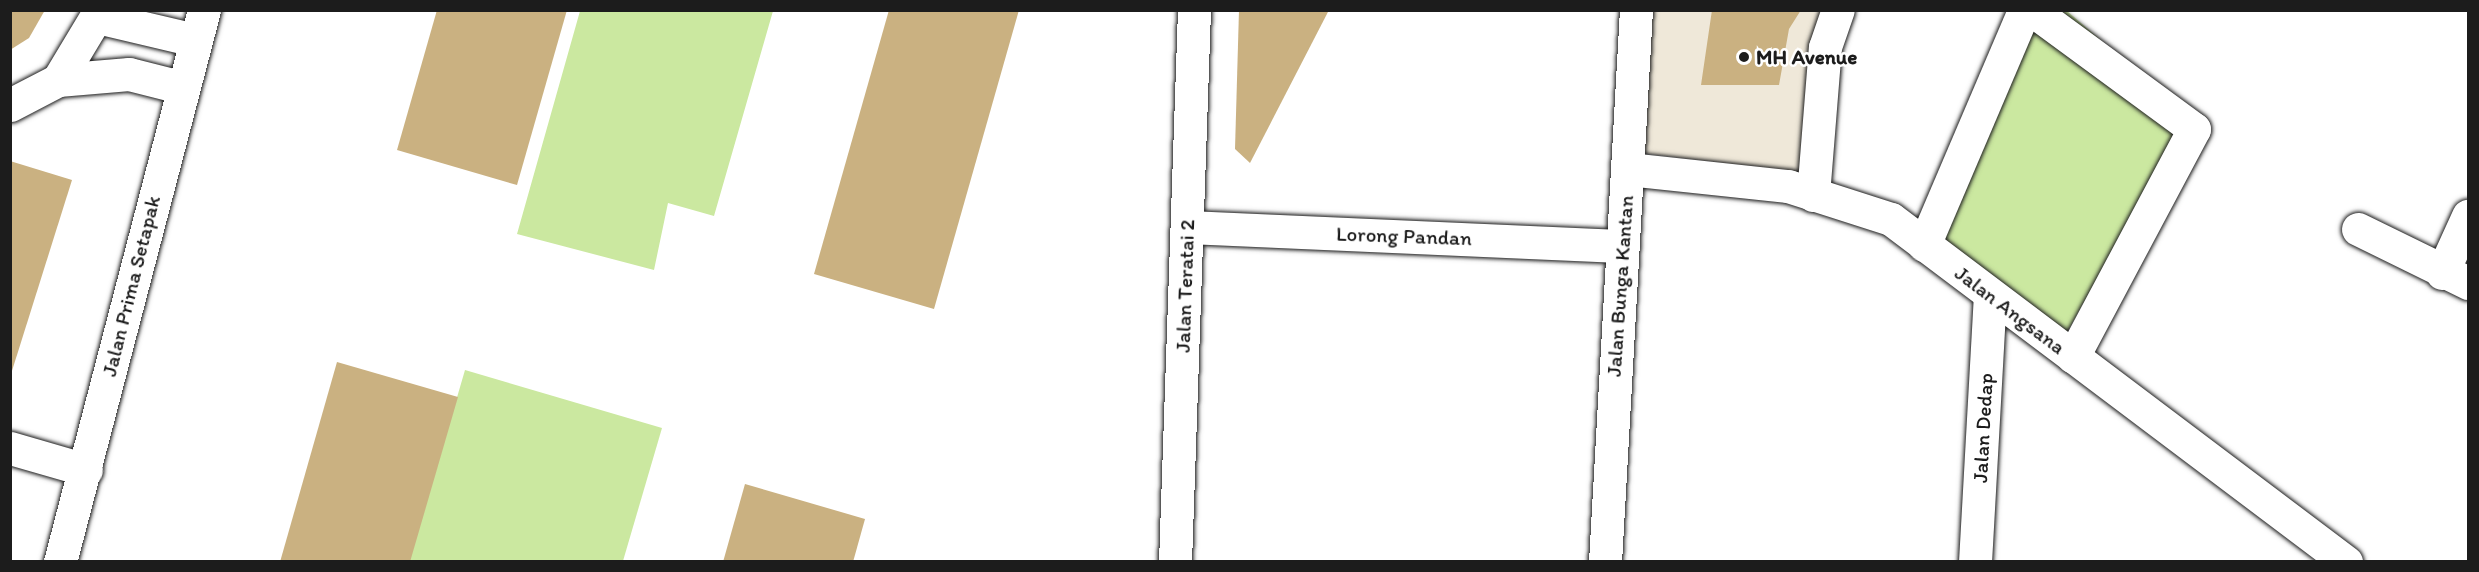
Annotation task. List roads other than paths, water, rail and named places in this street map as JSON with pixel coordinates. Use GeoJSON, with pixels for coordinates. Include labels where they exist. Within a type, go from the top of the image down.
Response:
{"type":"FeatureCollection","features":[{"type":"Feature","properties":{"kind":"street","name":"Jalan Teratai 2"},"geometry":{"type":"LineString","coordinates":[[1175,561],[1194,10]]}},
{"type":"Feature","properties":{"kind":"street","name":"Jalan Bunga Kantan"},"geometry":{"type":"LineString","coordinates":[[1605,561],[1636,10]]}},
{"type":"Feature","properties":{"kind":"street"},"geometry":{"type":"LineString","coordinates":[[1813,195],[1825,47],[1838,10]]}},
{"type":"Feature","properties":{"kind":"street"},"geometry":{"type":"LineString","coordinates":[[1924,245],[2024,10]]}},
{"type":"Feature","properties":{"kind":"street"},"geometry":{"type":"LineString","coordinates":[[2032,10],[2194,129],[2073,357]]}},
{"type":"Feature","properties":{"kind":"street"},"geometry":{"type":"LineString","coordinates":[[58,80],[99,14],[199,25]]}},
{"type":"Feature","properties":{"kind":"street","name":"Jalan Prima Setapak"},"geometry":{"type":"LineString","coordinates":[[60,561],[86,470],[180,87],[199,25]]}},
{"type":"Feature","properties":{"kind":"street"},"geometry":{"type":"LineString","coordinates":[[10,105],[58,80],[129,75],[180,87]]}},
{"type":"Feature","properties":{"kind":"street","name":"Jalan Angsana"},"geometry":{"type":"LineString","coordinates":[[1628,169],[1788,186],[1891,219],[2342,560]]}},
{"type":"Feature","properties":{"kind":"street"},"geometry":{"type":"LineString","coordinates":[[2358,229],[2455,278],[2469,216]]}},
{"type":"Feature","properties":{"kind":"street","name":"Lorong Pandan"},"geometry":{"type":"LineString","coordinates":[[1187,227],[1621,246]]}},
{"type":"Feature","properties":{"kind":"street","name":"Jalan Dedap"},"geometry":{"type":"LineString","coordinates":[[1975,561],[1990,295]]}},
{"type":"Feature","properties":{"kind":"street"},"geometry":{"type":"LineString","coordinates":[[10,448],[86,470]]}},
{"type":"Feature","properties":{"kind":"place","name":"MH Avenue"},"geometry":{"type":"Point","coordinates":[1744,57]}}]}
